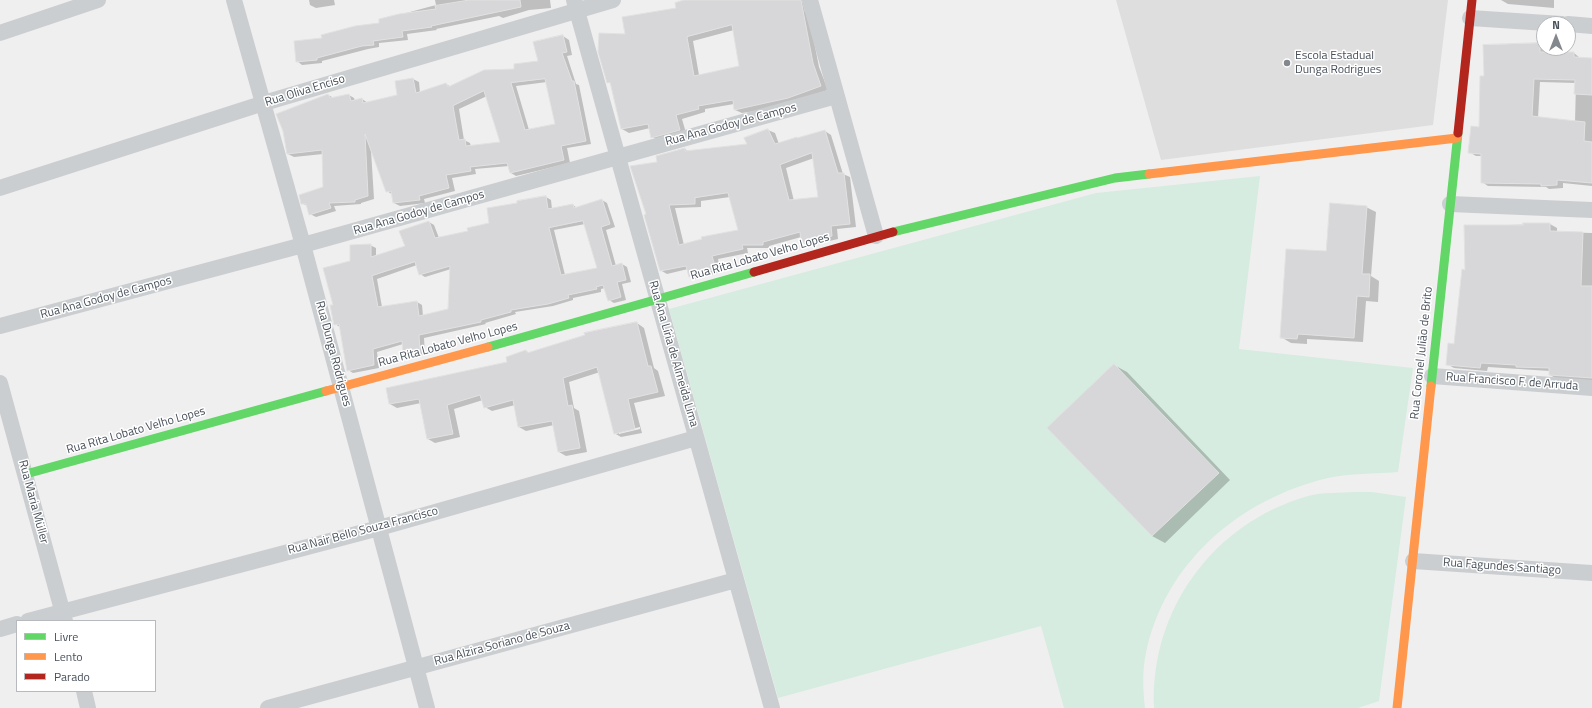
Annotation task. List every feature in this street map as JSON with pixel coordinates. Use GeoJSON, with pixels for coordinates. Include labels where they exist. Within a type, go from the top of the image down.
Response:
{"type":"FeatureCollection","features":[{"type":"Feature","properties":{"kind":"street"},"geometry":{"type":"LineString","coordinates":[[0,33],[98,0]]}},
{"type":"Feature","properties":{"kind":"street","name":"Rua Dunga Rodrigues"},"geometry":{"type":"LineString","coordinates":[[234,0],[304,245],[428,708]]}},
{"type":"Feature","properties":{"kind":"street","name":"Rua Oliva Enciso"},"geometry":{"type":"LineString","coordinates":[[0,188],[575,5],[613,0]]}},
{"type":"Feature","properties":{"kind":"street"},"geometry":{"type":"LineString","coordinates":[[810,0],[876,236]]}},
{"type":"Feature","properties":{"kind":"street","name":"Rua Coronel Julião de Brito"},"geometry":{"type":"LineString","coordinates":[[1393,707],[1413,561],[1472,0]]}},
{"type":"Feature","properties":{"kind":"street","name":"Rua Ana Líria de Almeida Lima"},"geometry":{"type":"LineString","coordinates":[[575,5],[772,708]]}},
{"type":"Feature","properties":{"kind":"street"},"geometry":{"type":"LineString","coordinates":[[1470,18],[1536,22]]}},
{"type":"Feature","properties":{"kind":"street"},"geometry":{"type":"LineString","coordinates":[[1576,25],[1592,26]]}},
{"type":"Feature","properties":{"kind":"street","name":"Rua Ana Godoy de Campos"},"geometry":{"type":"LineString","coordinates":[[0,326],[304,245],[617,156],[836,96]]}},
{"type":"Feature","properties":{"kind":"street","name":"Rua Rita Lobato Velho Lopes"},"geometry":{"type":"LineString","coordinates":[[26,474],[657,300],[876,236],[1115,178],[1457,138]]}},
{"type":"Feature","properties":{"kind":"street"},"geometry":{"type":"LineString","coordinates":[[1450,204],[1592,210]]}},
{"type":"Feature","properties":{"kind":"street","name":"Rua Francisco F. de Arruda"},"geometry":{"type":"LineString","coordinates":[[1432,376],[1592,388]]}},
{"type":"Feature","properties":{"kind":"street","name":"Rua Maria Müller"},"geometry":{"type":"LineString","coordinates":[[0,383],[64,616]]}},
{"type":"Feature","properties":{"kind":"street","name":"Rua Nair Bello Souza Francisco"},"geometry":{"type":"LineString","coordinates":[[35,620],[64,616],[696,438]]}},
{"type":"Feature","properties":{"kind":"street","name":"Rua Fagundes Santiago"},"geometry":{"type":"LineString","coordinates":[[1413,561],[1592,573]]}},
{"type":"Feature","properties":{"kind":"street","name":"Rua Alzira Soriano de Souza"},"geometry":{"type":"LineString","coordinates":[[268,708],[736,580]]}},
{"type":"Feature","properties":{"kind":"street"},"geometry":{"type":"LineString","coordinates":[[0,629],[16,624]]}},
{"type":"Feature","properties":{"kind":"street"},"geometry":{"type":"LineString","coordinates":[[84,692],[88,708]]}},
{"type":"Feature","properties":{"kind":"shaded area","name":"Escola Estadual Dunga Rodrigues"},"geometry":{"type":"Polygon","coordinates":[[[1116,0],[1448,0],[1433,125],[1161,160],[1116,0]]]}},
{"type":"Feature","properties":{"kind":"green space"},"geometry":{"type":"Polygon","coordinates":[[[1260,176],[1239,349],[1413,368],[1398,472],[1336,476],[1296,488],[1265,501],[1237,519],[1211,539],[1189,563],[1170,590],[1156,620],[1146,653],[1143,674],[1145,708],[1064,708],[1041,626],[778,698],[669,309],[1096,193],[1260,176]]]}},
{"type":"Feature","properties":{"kind":"green space"},"geometry":{"type":"Polygon","coordinates":[[[1372,492],[1406,497],[1379,701],[1358,708],[1154,708],[1156,672],[1163,637],[1176,605],[1194,575],[1216,549],[1243,527],[1274,509],[1308,496],[1325,493],[1372,492]]]}},
{"type":"Feature","properties":{"kind":"building"},"geometry":{"type":"Polygon","coordinates":[[[470,0],[520,0],[521,7],[431,26],[432,27],[402,31],[403,37],[373,41],[374,45],[362,46],[317,58],[317,60],[296,62],[294,41],[322,38],[321,35],[355,26],[379,23],[379,19],[399,14],[436,9],[435,6],[470,0]]]}},
{"type":"Feature","properties":{"kind":"building"},"geometry":{"type":"Polygon","coordinates":[[[684,0],[801,0],[813,63],[821,86],[788,98],[734,110],[733,100],[698,106],[699,109],[676,115],[680,130],[651,138],[648,124],[621,129],[610,82],[607,83],[598,52],[599,33],[625,34],[622,17],[676,8],[675,3],[684,0]],[[732,25],[687,37],[694,76],[739,66],[732,25]]]}},
{"type":"Feature","properties":{"kind":"building"},"geometry":{"type":"Polygon","coordinates":[[[563,35],[567,52],[562,53],[572,81],[574,81],[586,141],[561,146],[564,160],[510,173],[507,163],[470,167],[471,171],[446,175],[449,188],[419,196],[420,200],[393,203],[391,191],[386,192],[365,134],[368,196],[355,200],[355,202],[329,203],[331,208],[309,215],[306,204],[301,204],[299,195],[323,187],[322,150],[287,154],[283,131],[276,114],[328,94],[330,98],[349,94],[351,101],[362,98],[363,103],[397,95],[395,81],[413,78],[416,93],[446,83],[448,87],[484,70],[514,69],[514,64],[538,61],[533,42],[563,35]],[[545,79],[511,83],[525,130],[555,124],[545,79]],[[484,91],[453,106],[459,140],[465,139],[466,146],[500,142],[484,91]]]}},
{"type":"Feature","properties":{"kind":"building"},"geometry":{"type":"Polygon","coordinates":[[[1536,43],[1536,56],[1574,56],[1592,58],[1592,95],[1574,94],[1575,80],[1534,79],[1532,116],[1585,122],[1584,141],[1592,142],[1592,183],[1557,180],[1557,185],[1541,186],[1541,184],[1481,183],[1481,154],[1468,153],[1471,126],[1479,127],[1480,76],[1484,76],[1483,45],[1536,43]]]}},
{"type":"Feature","properties":{"kind":"building"},"geometry":{"type":"Polygon","coordinates":[[[768,129],[775,144],[825,130],[838,173],[844,173],[850,224],[831,226],[832,236],[815,241],[801,243],[800,232],[763,242],[763,245],[742,245],[743,249],[712,256],[716,269],[689,277],[686,266],[660,271],[644,215],[646,214],[630,166],[657,162],[656,156],[685,148],[685,151],[747,144],[744,138],[768,129]],[[812,153],[780,165],[789,200],[818,197],[812,153]],[[728,193],[695,198],[695,204],[669,205],[679,245],[702,239],[701,237],[738,230],[728,193]]]}},
{"type":"Feature","properties":{"kind":"building"},"geometry":{"type":"Polygon","coordinates":[[[546,196],[548,209],[573,204],[574,208],[602,199],[610,224],[601,227],[612,266],[622,263],[626,280],[617,282],[621,297],[608,301],[603,285],[596,287],[597,289],[568,295],[569,298],[548,304],[511,310],[511,312],[481,320],[481,322],[419,335],[420,352],[403,354],[402,341],[373,349],[374,365],[347,371],[339,324],[334,325],[330,305],[333,305],[323,268],[350,261],[350,245],[371,244],[371,257],[405,246],[399,231],[429,221],[435,238],[468,231],[467,228],[489,223],[487,208],[517,203],[517,201],[546,196]],[[583,221],[549,228],[561,275],[597,268],[583,221]],[[415,262],[372,276],[378,307],[417,301],[419,316],[448,309],[450,266],[419,275],[415,262]]]}},
{"type":"Feature","properties":{"kind":"building"},"geometry":{"type":"Polygon","coordinates":[[[1330,203],[1367,206],[1362,274],[1370,274],[1369,297],[1357,296],[1354,338],[1298,334],[1297,339],[1280,338],[1286,249],[1326,251],[1330,203]]]}},
{"type":"Feature","properties":{"kind":"building"},"geometry":{"type":"Polygon","coordinates":[[[1523,223],[1550,223],[1550,231],[1583,232],[1581,286],[1592,286],[1592,378],[1549,375],[1549,368],[1516,367],[1516,365],[1481,363],[1480,368],[1446,365],[1448,343],[1454,344],[1462,269],[1465,270],[1464,225],[1523,225],[1523,223]]]}},
{"type":"Feature","properties":{"kind":"building"},"geometry":{"type":"Polygon","coordinates":[[[637,322],[648,366],[651,366],[658,392],[628,399],[635,429],[614,434],[597,367],[563,378],[568,406],[572,405],[580,448],[558,452],[552,421],[518,427],[513,400],[484,408],[480,395],[447,405],[453,434],[427,439],[419,399],[389,404],[386,388],[507,362],[506,357],[526,350],[527,353],[585,335],[584,333],[637,322]]]}},
{"type":"Feature","properties":{"kind":"building"},"geometry":{"type":"Polygon","coordinates":[[[1114,364],[1219,473],[1152,536],[1047,428],[1114,364]]]}},
{"type":"Feature","properties":{"kind":"traffic: fast"},"geometry":{"type":"LineString","coordinates":[[1431,386],[1458,133]]}},
{"type":"Feature","properties":{"kind":"traffic: fast"},"geometry":{"type":"LineString","coordinates":[[893,232],[1115,178],[1149,174]]}},
{"type":"Feature","properties":{"kind":"traffic: fast"},"geometry":{"type":"LineString","coordinates":[[488,347],[754,272]]}},
{"type":"Feature","properties":{"kind":"traffic: fast"},"geometry":{"type":"LineString","coordinates":[[26,474],[326,391]]}},
{"type":"Feature","properties":{"kind":"traffic: slow"},"geometry":{"type":"LineString","coordinates":[[1149,174],[1457,138]]}},
{"type":"Feature","properties":{"kind":"traffic: slow"},"geometry":{"type":"LineString","coordinates":[[326,391],[488,347]]}},
{"type":"Feature","properties":{"kind":"traffic: slow"},"geometry":{"type":"LineString","coordinates":[[1397,708],[1431,386]]}},
{"type":"Feature","properties":{"kind":"traffic: jam"},"geometry":{"type":"LineString","coordinates":[[1458,133],[1472,0]]}},
{"type":"Feature","properties":{"kind":"traffic: jam"},"geometry":{"type":"LineString","coordinates":[[754,272],[893,232]]}},
{"type":"Feature","properties":{"kind":"place","name":"Escola Estadual Dunga Rodrigues"},"geometry":{"type":"Point","coordinates":[1287,63]}}]}
